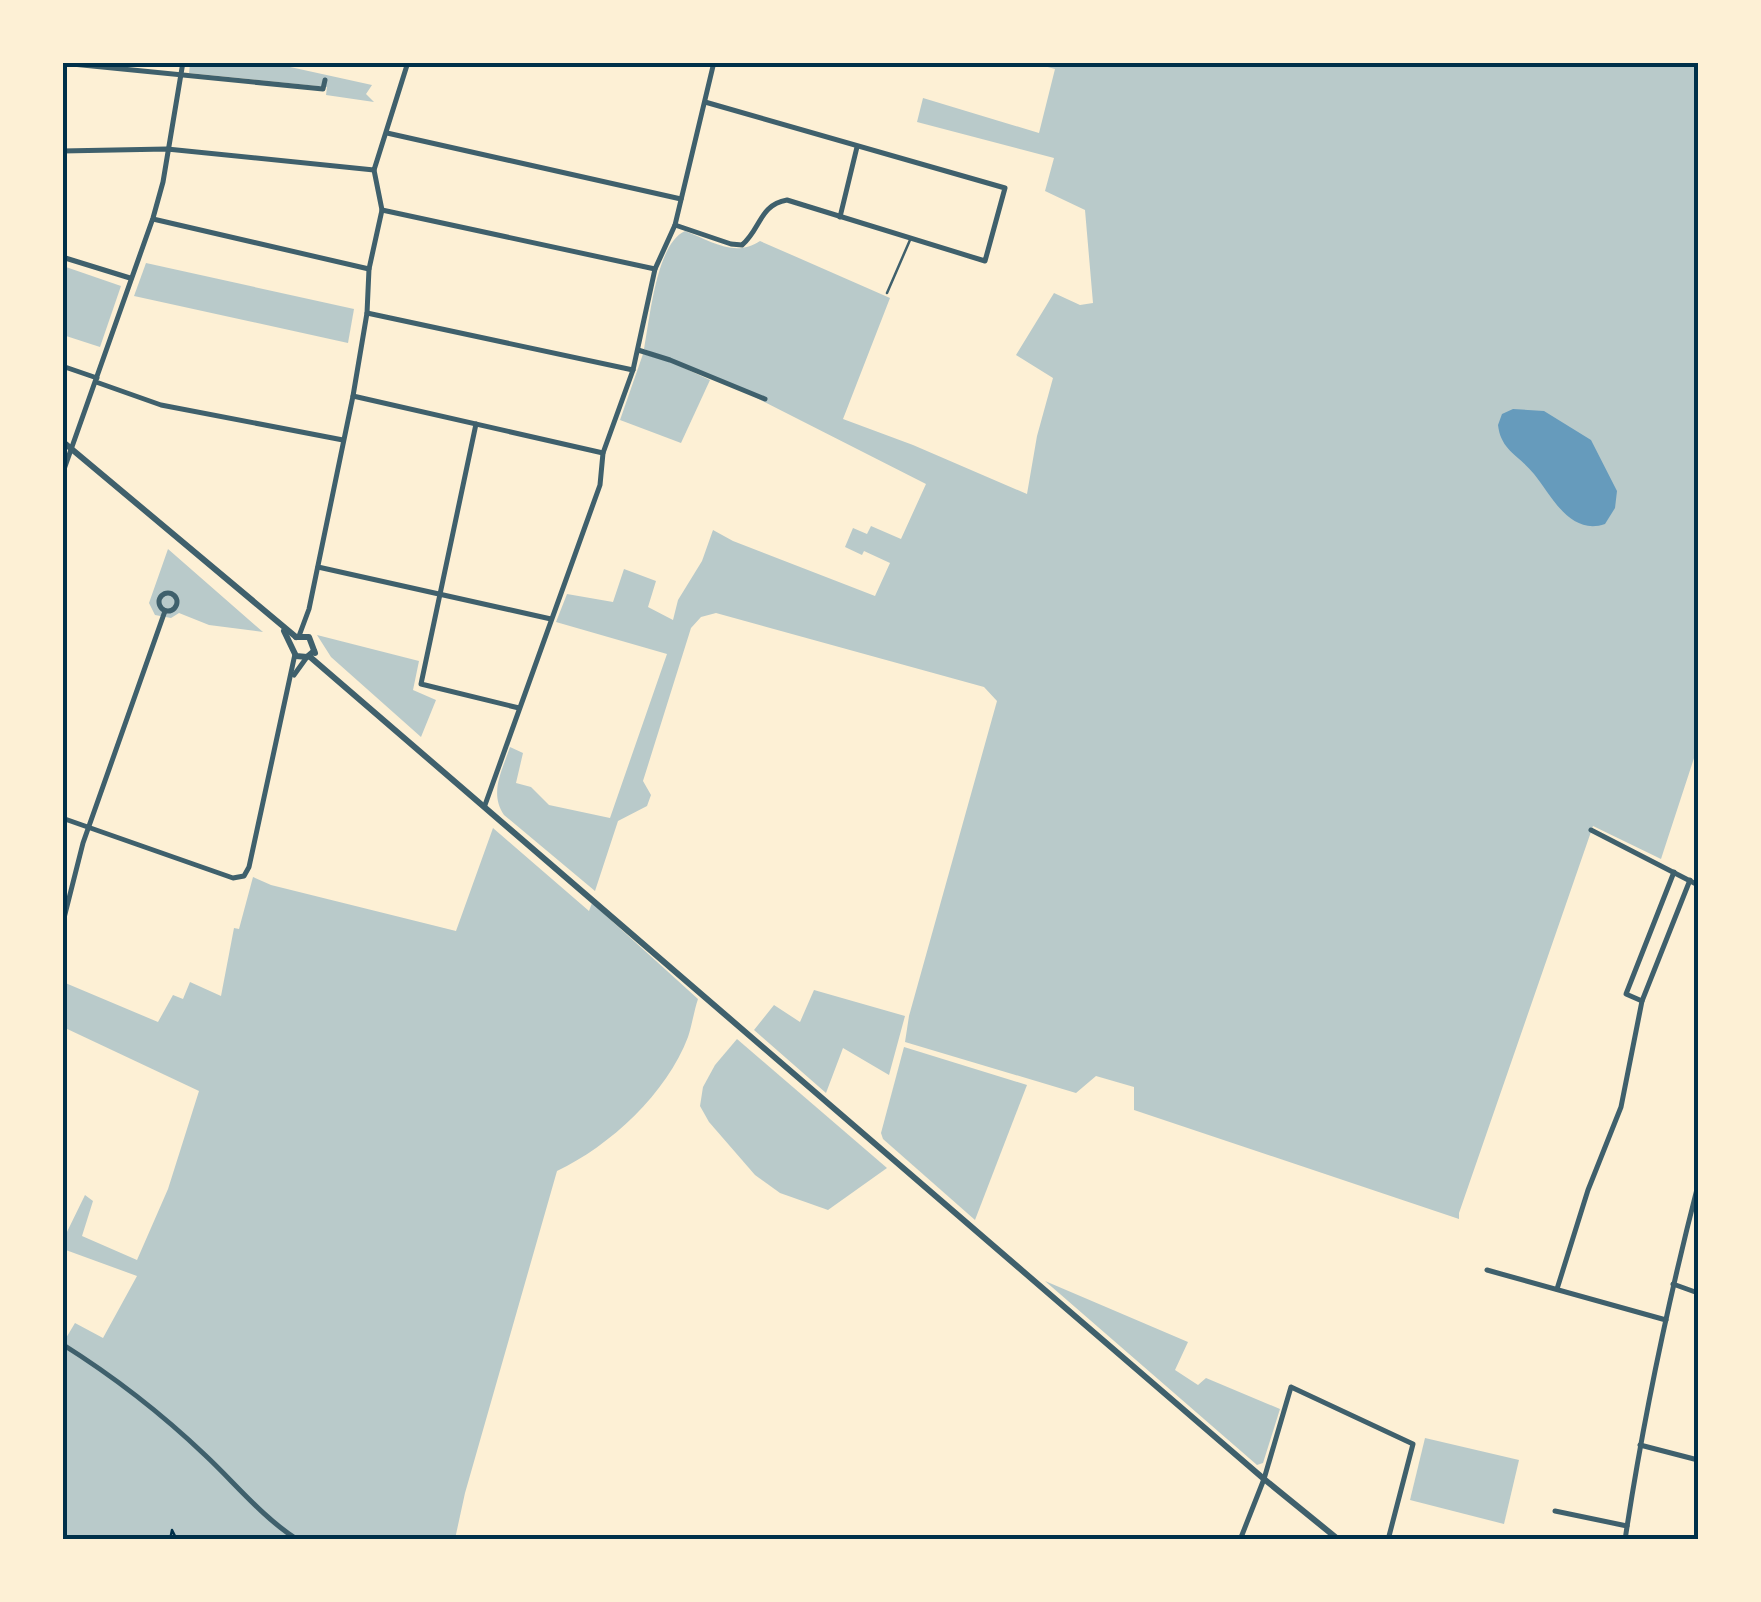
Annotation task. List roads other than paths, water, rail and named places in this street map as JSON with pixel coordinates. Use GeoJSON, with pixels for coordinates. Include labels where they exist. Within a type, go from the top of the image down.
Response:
{"type":"FeatureCollection","features":[{"type":"Feature","properties":{"kind":"street"},"geometry":{"type":"LineString","coordinates":[[62,475],[153,218],[183,62]]}},
{"type":"Feature","properties":{"kind":"street"},"geometry":{"type":"LineString","coordinates":[[62,818],[234,878],[244,876],[250,867],[353,396],[367,313],[369,269],[382,210],[374,170],[408,62]]}},
{"type":"Feature","properties":{"kind":"street"},"geometry":{"type":"LineString","coordinates":[[484,804],[600,484],[604,453],[634,370],[655,269],[676,225],[714,62]]}},
{"type":"Feature","properties":{"kind":"street"},"geometry":{"type":"LineString","coordinates":[[62,63],[323,88],[325,80]]}},
{"type":"Feature","properties":{"kind":"street"},"geometry":{"type":"LineString","coordinates":[[676,225],[742,245],[751,237],[765,209],[787,200],[984,260],[1005,188],[705,102]]}},
{"type":"Feature","properties":{"kind":"street"},"geometry":{"type":"LineString","coordinates":[[386,133],[682,199]]}},
{"type":"Feature","properties":{"kind":"street"},"geometry":{"type":"LineString","coordinates":[[840,218],[857,147]]}},
{"type":"Feature","properties":{"kind":"street"},"geometry":{"type":"LineString","coordinates":[[62,151],[166,149],[374,170]]}},
{"type":"Feature","properties":{"kind":"street"},"geometry":{"type":"LineString","coordinates":[[382,210],[655,269]]}},
{"type":"Feature","properties":{"kind":"street"},"geometry":{"type":"LineString","coordinates":[[153,218],[369,269]]}},
{"type":"Feature","properties":{"kind":"street"},"geometry":{"type":"LineString","coordinates":[[62,257],[130,278]]}},
{"type":"Feature","properties":{"kind":"street"},"geometry":{"type":"LineString","coordinates":[[367,313],[634,370]]}},
{"type":"Feature","properties":{"kind":"street"},"geometry":{"type":"LineString","coordinates":[[638,350],[765,398]]}},
{"type":"Feature","properties":{"kind":"street"},"geometry":{"type":"LineString","coordinates":[[62,366],[161,405],[343,440]]}},
{"type":"Feature","properties":{"kind":"street"},"geometry":{"type":"LineString","coordinates":[[353,396],[604,453]]}},
{"type":"Feature","properties":{"kind":"street"},"geometry":{"type":"LineString","coordinates":[[476,424],[422,684],[519,708]]}},
{"type":"Feature","properties":{"kind":"street"},"geometry":{"type":"LineString","coordinates":[[62,440],[282,628],[313,642],[310,655],[292,677]]}},
{"type":"Feature","properties":{"kind":"street"},"geometry":{"type":"LineString","coordinates":[[318,566],[551,619]]}},
{"type":"Feature","properties":{"kind":"street"},"geometry":{"type":"LineString","coordinates":[[63,923],[90,825],[165,611]]}},
{"type":"Feature","properties":{"kind":"street"},"geometry":{"type":"LineString","coordinates":[[295,654],[310,655],[322,664],[1339,1540]]}},
{"type":"Feature","properties":{"kind":"street"},"geometry":{"type":"LineString","coordinates":[[1591,830],[1698,885]]}},
{"type":"Feature","properties":{"kind":"street"},"geometry":{"type":"LineString","coordinates":[[1642,1001],[1626,994],[1674,872]]}},
{"type":"Feature","properties":{"kind":"street"},"geometry":{"type":"LineString","coordinates":[[1557,1289],[1588,1190],[1621,1107],[1642,1001],[1690,880]]}},
{"type":"Feature","properties":{"kind":"street"},"geometry":{"type":"LineString","coordinates":[[1625,1540],[1673,1284],[1698,1185]]}},
{"type":"Feature","properties":{"kind":"street"},"geometry":{"type":"LineString","coordinates":[[1487,1270],[1666,1320]]}},
{"type":"Feature","properties":{"kind":"street"},"geometry":{"type":"LineString","coordinates":[[1673,1284],[1698,1293]]}},
{"type":"Feature","properties":{"kind":"street"},"geometry":{"type":"LineString","coordinates":[[62,1344],[124,1386],[179,1431],[277,1525],[298,1540]]}},
{"type":"Feature","properties":{"kind":"street"},"geometry":{"type":"LineString","coordinates":[[1240,1540],[1264,1478],[1291,1387],[1413,1444],[1388,1540]]}},
{"type":"Feature","properties":{"kind":"street"},"geometry":{"type":"LineString","coordinates":[[1640,1445],[1698,1460]]}},
{"type":"Feature","properties":{"kind":"street"},"geometry":{"type":"LineString","coordinates":[[1555,1511],[1627,1526]]}},
{"type":"Feature","properties":{"kind":"lane"},"geometry":{"type":"LineString","coordinates":[[887,293],[910,240]]}},
{"type":"Feature","properties":{"kind":"water"},"geometry":{"type":"Polygon","coordinates":[[[1513,409],[1544,411],[1591,440],[1617,491],[1615,508],[1605,524],[1593,526],[1572,519],[1507,447],[1498,425],[1502,414],[1513,409]]]}}]}
